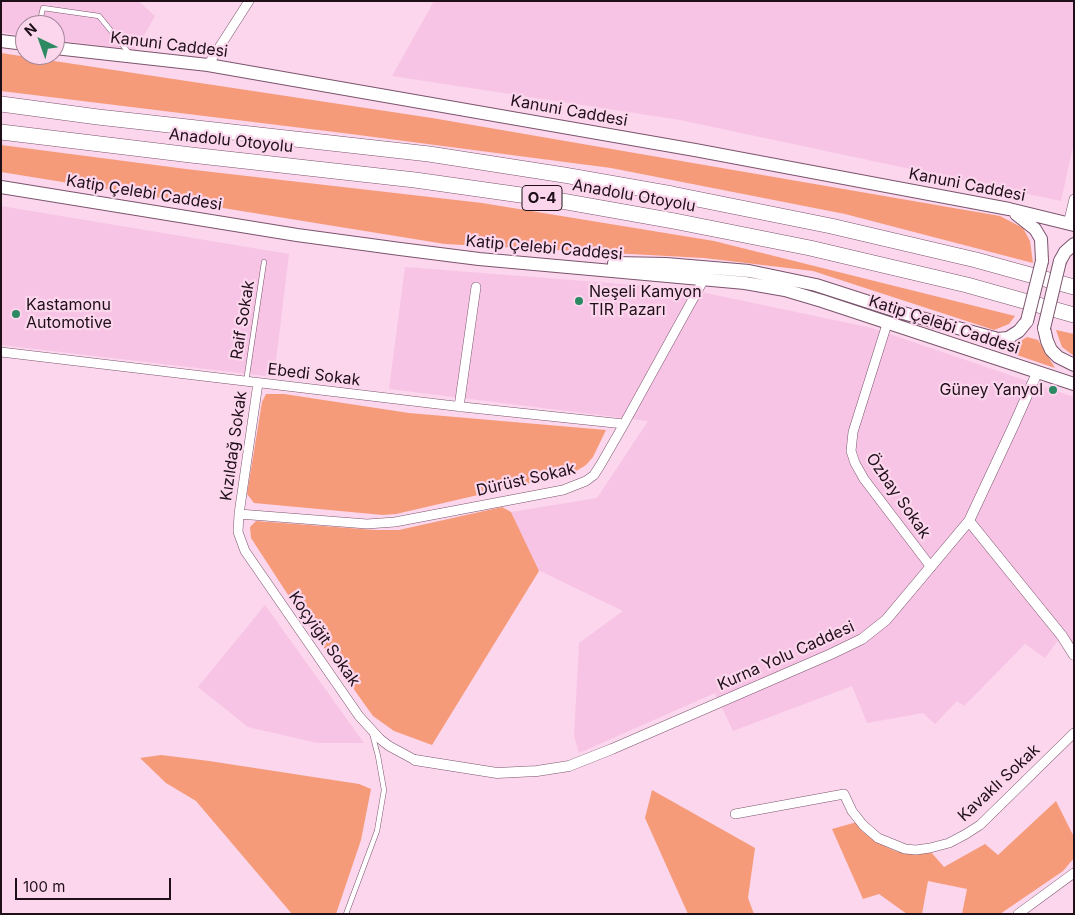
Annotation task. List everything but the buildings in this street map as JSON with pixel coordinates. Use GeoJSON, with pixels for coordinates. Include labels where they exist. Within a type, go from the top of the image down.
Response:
{"type":"FeatureCollection","features":[{"type":"Feature","properties":{"kind":"highway","name":"Anadolu Otoyolu"},"geometry":{"type":"LineString","coordinates":[[1,104],[98,117],[430,154],[564,175],[672,194],[831,226],[976,260],[1074,286]]}},
{"type":"Feature","properties":{"kind":"highway","name":"Anadolu Otoyolu"},"geometry":{"type":"LineString","coordinates":[[1,132],[415,180],[556,200],[674,220],[810,248],[968,285],[1074,315]]}},
{"type":"Feature","properties":{"kind":"main road"},"geometry":{"type":"LineString","coordinates":[[1,41],[15,43]]}},
{"type":"Feature","properties":{"kind":"main road","name":"Kanuni Caddesi"},"geometry":{"type":"LineString","coordinates":[[65,49],[208,65],[695,150],[1009,209],[1071,225]]}},
{"type":"Feature","properties":{"kind":"main road","name":"Katip Çelebi Caddesi"},"geometry":{"type":"LineString","coordinates":[[1,187],[307,237],[479,259],[745,283],[785,290],[1074,384]]}},
{"type":"Feature","properties":{"kind":"main road"},"geometry":{"type":"LineString","coordinates":[[479,259],[666,264],[749,271],[816,285],[912,316],[998,339],[1008,338],[1019,331],[1027,321],[1042,261],[1041,239],[1038,234],[1027,221],[1009,209]]}},
{"type":"Feature","properties":{"kind":"main road"},"geometry":{"type":"LineString","coordinates":[[1074,244],[1065,252],[1060,261],[1044,328],[1046,341],[1051,350],[1058,357],[1074,365]]}},
{"type":"Feature","properties":{"kind":"street"},"geometry":{"type":"LineString","coordinates":[[208,65],[249,1]]}},
{"type":"Feature","properties":{"kind":"street"},"geometry":{"type":"LineString","coordinates":[[1071,225],[1074,199]]}},
{"type":"Feature","properties":{"kind":"street","name":"Dürüst Sokak"},"geometry":{"type":"LineString","coordinates":[[239,514],[367,524],[407,521],[562,490],[586,482],[594,475],[624,424],[704,279]]}},
{"type":"Feature","properties":{"kind":"street"},"geometry":{"type":"LineString","coordinates":[[459,407],[476,287]]}},
{"type":"Feature","properties":{"kind":"street","name":"Özbay Sokak"},"geometry":{"type":"LineString","coordinates":[[887,324],[853,432],[851,451],[864,479],[931,567]]}},
{"type":"Feature","properties":{"kind":"street","name":"Ebedi Sokak"},"geometry":{"type":"LineString","coordinates":[[1,352],[459,407],[624,424]]}},
{"type":"Feature","properties":{"kind":"street","name":"Kurna Yolu Caddesi"},"geometry":{"type":"LineString","coordinates":[[415,760],[497,773],[552,769],[590,758],[862,639],[886,620],[969,521],[1014,428],[1036,373]]}},
{"type":"Feature","properties":{"kind":"street","name":"Kızıldağ Sokak"},"geometry":{"type":"LineString","coordinates":[[239,514],[258,383]]}},
{"type":"Feature","properties":{"kind":"street","name":"Koçyiğit Sokak"},"geometry":{"type":"LineString","coordinates":[[239,514],[238,532],[245,551],[359,716],[389,746],[415,760]]}},
{"type":"Feature","properties":{"kind":"street"},"geometry":{"type":"LineString","coordinates":[[969,521],[1062,636],[1074,655]]}},
{"type":"Feature","properties":{"kind":"street","name":"Kavaklı Sokak"},"geometry":{"type":"LineString","coordinates":[[735,814],[844,794],[852,811],[863,825],[878,838],[905,849],[930,848],[949,842],[980,825],[1074,733]]}},
{"type":"Feature","properties":{"kind":"street"},"geometry":{"type":"LineString","coordinates":[[1018,914],[1074,873]]}},
{"type":"Feature","properties":{"kind":"lane"},"geometry":{"type":"LineString","coordinates":[[41,15],[43,8],[99,16],[132,56]]}},
{"type":"Feature","properties":{"kind":"lane","name":"Raif Sokak"},"geometry":{"type":"LineString","coordinates":[[246,382],[264,262]]}},
{"type":"Feature","properties":{"kind":"lane"},"geometry":{"type":"LineString","coordinates":[[346,914],[377,831],[384,790],[372,731]]}},
{"type":"Feature","properties":{"kind":"shaded area"},"geometry":{"type":"Polygon","coordinates":[[[1,1],[138,1],[155,16],[136,50],[65,41],[65,15],[15,15],[15,34],[1,32],[1,1]]]}},
{"type":"Feature","properties":{"kind":"shaded area"},"geometry":{"type":"Polygon","coordinates":[[[434,1],[1074,1],[1074,142],[1061,201],[680,120],[392,76],[434,1]]]}},
{"type":"Feature","properties":{"kind":"shaded area"},"geometry":{"type":"Polygon","coordinates":[[[1,53],[15,55],[15,65],[65,65],[65,63],[432,118],[1000,216],[1023,228],[1030,241],[1033,263],[845,214],[611,168],[1,91],[1,53]]]}},
{"type":"Feature","properties":{"kind":"shaded area"},"geometry":{"type":"Polygon","coordinates":[[[1,145],[186,169],[482,203],[714,241],[1015,316],[1009,324],[994,330],[813,271],[704,258],[445,244],[1,172],[1,145]]]}},
{"type":"Feature","properties":{"kind":"shaded area"},"geometry":{"type":"Polygon","coordinates":[[[1,206],[289,254],[274,377],[1,345],[1,206]]]}},
{"type":"Feature","properties":{"kind":"shaded area"},"geometry":{"type":"Polygon","coordinates":[[[405,267],[687,289],[872,328],[1074,397],[1074,649],[1064,632],[1045,658],[1025,644],[964,706],[957,701],[935,724],[923,713],[867,723],[852,686],[733,731],[715,693],[579,753],[574,736],[579,643],[623,611],[536,569],[511,512],[597,498],[648,421],[389,389],[405,267]]]}},
{"type":"Feature","properties":{"kind":"shaded area"},"geometry":{"type":"Polygon","coordinates":[[[1056,330],[1074,334],[1074,356],[1062,347],[1056,330]]]}},
{"type":"Feature","properties":{"kind":"shaded area"},"geometry":{"type":"Polygon","coordinates":[[[1027,337],[1038,340],[1055,368],[1005,351],[1027,337]]]}},
{"type":"Feature","properties":{"kind":"shaded area"},"geometry":{"type":"Polygon","coordinates":[[[266,394],[284,394],[409,413],[606,430],[593,457],[586,465],[573,473],[396,514],[383,515],[254,503],[247,494],[262,402],[266,394]]]}},
{"type":"Feature","properties":{"kind":"shaded area"},"geometry":{"type":"Polygon","coordinates":[[[502,507],[511,512],[539,571],[432,745],[394,731],[373,716],[305,621],[251,538],[250,527],[256,521],[375,530],[399,530],[502,507]]]}},
{"type":"Feature","properties":{"kind":"shaded area"},"geometry":{"type":"Polygon","coordinates":[[[265,605],[364,743],[317,743],[248,727],[198,687],[265,605]]]}},
{"type":"Feature","properties":{"kind":"shaded area"},"geometry":{"type":"Polygon","coordinates":[[[161,755],[359,784],[371,789],[361,840],[336,914],[292,914],[196,801],[166,783],[140,758],[161,755]]]}},
{"type":"Feature","properties":{"kind":"shaded area"},"geometry":{"type":"Polygon","coordinates":[[[652,790],[755,848],[748,898],[754,914],[688,914],[645,818],[652,790]]]}},
{"type":"Feature","properties":{"kind":"shaded area"},"geometry":{"type":"Polygon","coordinates":[[[1056,801],[1074,837],[1074,858],[1063,871],[1000,914],[962,914],[967,889],[928,881],[922,914],[907,914],[879,894],[863,899],[832,829],[857,822],[862,831],[876,842],[895,851],[914,855],[930,851],[944,867],[985,844],[998,855],[1056,801]]]}},
{"type":"Feature","properties":{"kind":"place","name":"Neşeli Kamyon TIR Pazarı"},"geometry":{"type":"Point","coordinates":[579,301]}},
{"type":"Feature","properties":{"kind":"place","name":"Kastamonu Automotive"},"geometry":{"type":"Point","coordinates":[16,314]}},
{"type":"Feature","properties":{"kind":"place","name":"Güney Yanyol"},"geometry":{"type":"Point","coordinates":[1053,390]}}]}
